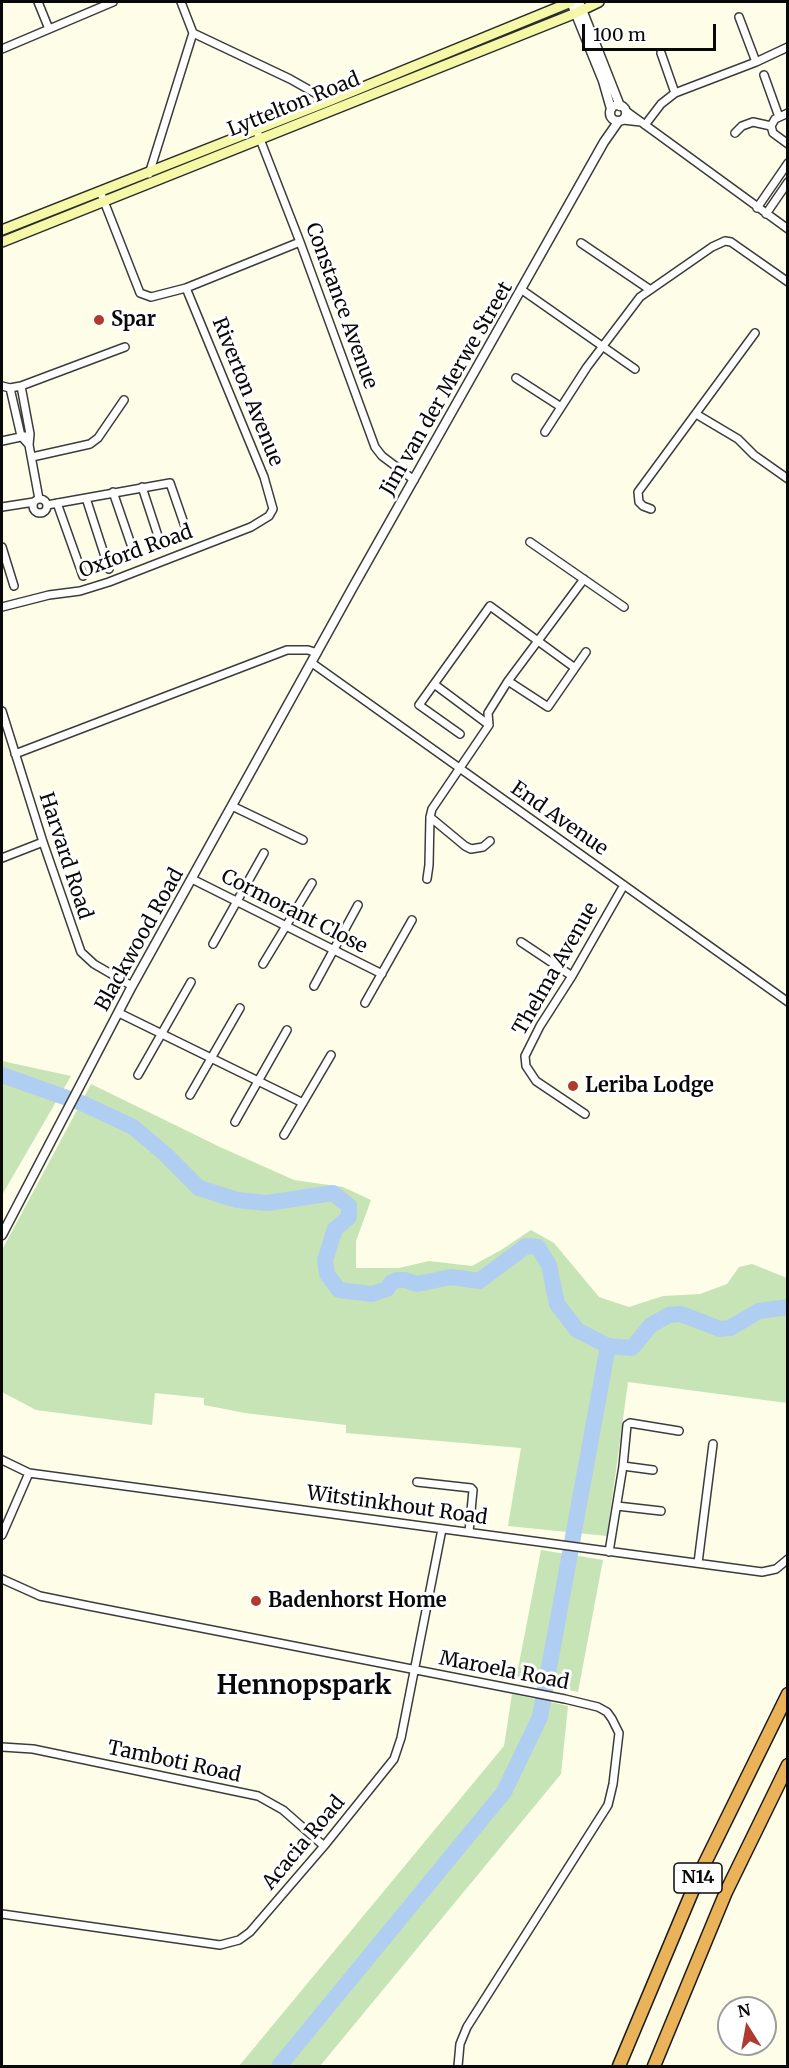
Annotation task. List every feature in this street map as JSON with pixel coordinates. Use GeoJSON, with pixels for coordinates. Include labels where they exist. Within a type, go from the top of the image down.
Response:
{"type":"FeatureCollection","features":[{"type":"Feature","properties":{"kind":"highway","name":"N14"},"geometry":{"type":"LineString","coordinates":[[619,2067],[700,1873],[788,1694]]}},
{"type":"Feature","properties":{"kind":"highway","name":"N14"},"geometry":{"type":"LineString","coordinates":[[654,2067],[726,1892],[788,1765]]}},
{"type":"Feature","properties":{"kind":"main road","name":"Lyttelton Road"},"geometry":{"type":"LineString","coordinates":[[2,242],[146,184],[329,101],[571,2]]}},
{"type":"Feature","properties":{"kind":"main road","name":"Lyttelton Road"},"geometry":{"type":"LineString","coordinates":[[2,230],[599,2]]}},
{"type":"Feature","properties":{"kind":"street"},"geometry":{"type":"LineString","coordinates":[[38,2],[49,29]]}},
{"type":"Feature","properties":{"kind":"street"},"geometry":{"type":"LineString","coordinates":[[2,49],[113,2]]}},
{"type":"Feature","properties":{"kind":"street"},"geometry":{"type":"LineString","coordinates":[[146,184],[194,33],[181,2]]}},
{"type":"Feature","properties":{"kind":"street"},"geometry":{"type":"LineString","coordinates":[[571,2],[579,8],[603,81],[618,114],[643,124],[788,229]]}},
{"type":"Feature","properties":{"kind":"street"},"geometry":{"type":"LineString","coordinates":[[739,17],[756,62]]}},
{"type":"Feature","properties":{"kind":"street"},"geometry":{"type":"LineString","coordinates":[[194,33],[290,79],[329,101]]}},
{"type":"Feature","properties":{"kind":"street"},"geometry":{"type":"LineString","coordinates":[[643,124],[661,104],[675,93],[756,62],[788,47]]}},
{"type":"Feature","properties":{"kind":"street"},"geometry":{"type":"LineString","coordinates":[[662,53],[675,93]]}},
{"type":"Feature","properties":{"kind":"street"},"geometry":{"type":"LineString","coordinates":[[764,75],[779,117]]}},
{"type":"Feature","properties":{"kind":"street"},"geometry":{"type":"LineString","coordinates":[[788,113],[775,119],[771,126],[773,133],[788,144]]}},
{"type":"Feature","properties":{"kind":"street","name":"Jim van der Merwe Street"},"geometry":{"type":"LineString","coordinates":[[312,663],[522,290],[618,114]]}},
{"type":"Feature","properties":{"kind":"street"},"geometry":{"type":"LineString","coordinates":[[735,133],[742,126],[753,122],[771,126]]}},
{"type":"Feature","properties":{"kind":"street","name":"Constance Avenue"},"geometry":{"type":"LineString","coordinates":[[258,134],[375,447],[382,456],[414,480]]}},
{"type":"Feature","properties":{"kind":"street"},"geometry":{"type":"LineString","coordinates":[[757,207],[788,163]]}},
{"type":"Feature","properties":{"kind":"street"},"geometry":{"type":"LineString","coordinates":[[766,214],[788,182]]}},
{"type":"Feature","properties":{"kind":"street"},"geometry":{"type":"LineString","coordinates":[[100,191],[135,283],[140,293],[145,295],[158,296],[186,288],[300,242]]}},
{"type":"Feature","properties":{"kind":"street"},"geometry":{"type":"LineString","coordinates":[[545,432],[634,303],[649,289],[712,247],[725,241],[738,247],[788,282]]}},
{"type":"Feature","properties":{"kind":"street"},"geometry":{"type":"LineString","coordinates":[[581,243],[649,289]]}},
{"type":"Feature","properties":{"kind":"street","name":"Riverton Avenue"},"geometry":{"type":"LineString","coordinates":[[186,288],[264,477],[273,509]]}},
{"type":"Feature","properties":{"kind":"street"},"geometry":{"type":"LineString","coordinates":[[522,290],[635,369]]}},
{"type":"Feature","properties":{"kind":"street"},"geometry":{"type":"LineString","coordinates":[[651,509],[639,502],[638,492],[755,333]]}},
{"type":"Feature","properties":{"kind":"street"},"geometry":{"type":"LineString","coordinates":[[2,386],[10,388],[21,386],[125,347]]}},
{"type":"Feature","properties":{"kind":"street"},"geometry":{"type":"LineString","coordinates":[[516,378],[561,406]]}},
{"type":"Feature","properties":{"kind":"street"},"geometry":{"type":"LineString","coordinates":[[21,386],[30,434],[29,445],[36,501],[34,510],[39,513],[45,511],[47,505]]}},
{"type":"Feature","properties":{"kind":"street"},"geometry":{"type":"LineString","coordinates":[[10,388],[21,436],[29,445]]}},
{"type":"Feature","properties":{"kind":"street"},"geometry":{"type":"LineString","coordinates":[[32,457],[90,444],[98,438],[124,400]]}},
{"type":"Feature","properties":{"kind":"street"},"geometry":{"type":"LineString","coordinates":[[696,414],[738,439],[754,455],[788,479]]}},
{"type":"Feature","properties":{"kind":"street"},"geometry":{"type":"LineString","coordinates":[[2,441],[30,434]]}},
{"type":"Feature","properties":{"kind":"street"},"geometry":{"type":"LineString","coordinates":[[47,505],[167,482],[172,485],[188,535]]}},
{"type":"Feature","properties":{"kind":"street"},"geometry":{"type":"LineString","coordinates":[[142,487],[161,544]]}},
{"type":"Feature","properties":{"kind":"street"},"geometry":{"type":"LineString","coordinates":[[113,492],[135,556]]}},
{"type":"Feature","properties":{"kind":"street"},"geometry":{"type":"LineString","coordinates":[[86,498],[110,569]]}},
{"type":"Feature","properties":{"kind":"street"},"geometry":{"type":"LineString","coordinates":[[2,507],[36,501],[44,501],[47,505]]}},
{"type":"Feature","properties":{"kind":"street"},"geometry":{"type":"LineString","coordinates":[[57,503],[83,576]]}},
{"type":"Feature","properties":{"kind":"street","name":"Oxford Road"},"geometry":{"type":"LineString","coordinates":[[2,607],[80,591],[110,582],[251,527],[269,516],[273,509]]}},
{"type":"Feature","properties":{"kind":"street"},"geometry":{"type":"LineString","coordinates":[[530,542],[624,608]]}},
{"type":"Feature","properties":{"kind":"street"},"geometry":{"type":"LineString","coordinates":[[2,547],[14,586]]}},
{"type":"Feature","properties":{"kind":"street"},"geometry":{"type":"LineString","coordinates":[[427,879],[432,809],[489,724],[488,713],[508,681],[584,579]]}},
{"type":"Feature","properties":{"kind":"street"},"geometry":{"type":"LineString","coordinates":[[460,734],[419,705],[490,606],[575,668]]}},
{"type":"Feature","properties":{"kind":"street"},"geometry":{"type":"LineString","coordinates":[[15,754],[287,650],[308,650],[317,653]]}},
{"type":"Feature","properties":{"kind":"street"},"geometry":{"type":"LineString","coordinates":[[508,681],[548,707],[586,652]]}},
{"type":"Feature","properties":{"kind":"street","name":"End Avenue"},"geometry":{"type":"LineString","coordinates":[[312,663],[788,1002]]}},
{"type":"Feature","properties":{"kind":"street","name":"Blackwood Road"},"geometry":{"type":"LineString","coordinates":[[2,1236],[132,986],[312,663]]}},
{"type":"Feature","properties":{"kind":"street"},"geometry":{"type":"LineString","coordinates":[[434,684],[489,724]]}},
{"type":"Feature","properties":{"kind":"street","name":"Harvard Road"},"geometry":{"type":"LineString","coordinates":[[2,711],[43,842],[81,952],[94,964],[132,986]]}},
{"type":"Feature","properties":{"kind":"street"},"geometry":{"type":"LineString","coordinates":[[232,806],[303,840]]}},
{"type":"Feature","properties":{"kind":"street"},"geometry":{"type":"LineString","coordinates":[[430,817],[471,849],[483,847],[490,842]]}},
{"type":"Feature","properties":{"kind":"street"},"geometry":{"type":"LineString","coordinates":[[2,858],[43,842]]}},
{"type":"Feature","properties":{"kind":"street"},"geometry":{"type":"LineString","coordinates":[[213,944],[264,853]]}},
{"type":"Feature","properties":{"kind":"street","name":"Cormorant Close"},"geometry":{"type":"LineString","coordinates":[[192,879],[382,974]]}},
{"type":"Feature","properties":{"kind":"street"},"geometry":{"type":"LineString","coordinates":[[263,964],[312,883]]}},
{"type":"Feature","properties":{"kind":"street","name":"Thelma Avenue"},"geometry":{"type":"LineString","coordinates":[[585,1114],[536,1081],[530,1074],[525,1056],[540,1026],[572,976],[624,885]]}},
{"type":"Feature","properties":{"kind":"street"},"geometry":{"type":"LineString","coordinates":[[315,986],[358,905]]}},
{"type":"Feature","properties":{"kind":"street"},"geometry":{"type":"LineString","coordinates":[[365,1003],[412,920]]}},
{"type":"Feature","properties":{"kind":"street"},"geometry":{"type":"LineString","coordinates":[[521,942],[572,976]]}},
{"type":"Feature","properties":{"kind":"street"},"geometry":{"type":"LineString","coordinates":[[138,1075],[191,982]]}},
{"type":"Feature","properties":{"kind":"street"},"geometry":{"type":"LineString","coordinates":[[190,1095],[240,1008]]}},
{"type":"Feature","properties":{"kind":"street"},"geometry":{"type":"LineString","coordinates":[[118,1013],[303,1103]]}},
{"type":"Feature","properties":{"kind":"street"},"geometry":{"type":"LineString","coordinates":[[235,1122],[287,1030]]}},
{"type":"Feature","properties":{"kind":"street"},"geometry":{"type":"LineString","coordinates":[[284,1135],[331,1055]]}},
{"type":"Feature","properties":{"kind":"street"},"geometry":{"type":"LineString","coordinates":[[607,1551],[617,1506],[627,1425],[630,1423],[679,1431]]}},
{"type":"Feature","properties":{"kind":"street"},"geometry":{"type":"LineString","coordinates":[[698,1563],[713,1444]]}},
{"type":"Feature","properties":{"kind":"street","name":"Witstinkhout Road"},"geometry":{"type":"LineString","coordinates":[[2,1460],[29,1473],[762,1572],[776,1569],[788,1559]]}},
{"type":"Feature","properties":{"kind":"street"},"geometry":{"type":"LineString","coordinates":[[623,1466],[653,1470]]}},
{"type":"Feature","properties":{"kind":"street"},"geometry":{"type":"LineString","coordinates":[[2,1535],[29,1473]]}},
{"type":"Feature","properties":{"kind":"street"},"geometry":{"type":"LineString","coordinates":[[417,1482],[471,1488],[469,1532]]}},
{"type":"Feature","properties":{"kind":"street"},"geometry":{"type":"LineString","coordinates":[[617,1506],[661,1511]]}},
{"type":"Feature","properties":{"kind":"street","name":"Acacia Road"},"geometry":{"type":"LineString","coordinates":[[2,1914],[206,1943],[227,1944],[244,1938],[324,1846],[394,1759],[401,1738],[442,1529]]}},
{"type":"Feature","properties":{"kind":"street","name":"Maroela Road"},"geometry":{"type":"LineString","coordinates":[[2,1579],[40,1596],[565,1699],[602,1709],[616,1726],[619,1743],[611,1795],[603,1815],[467,2026],[460,2044],[458,2067]]}},
{"type":"Feature","properties":{"kind":"street","name":"Tamboti Road"},"geometry":{"type":"LineString","coordinates":[[2,1747],[22,1747],[258,1796],[284,1810],[324,1846]]}},
{"type":"Feature","properties":{"kind":"green space"},"geometry":{"type":"Polygon","coordinates":[[[2,1061],[71,1076],[2,1195],[2,1061]]]}},
{"type":"Feature","properties":{"kind":"green space"},"geometry":{"type":"Polygon","coordinates":[[[91,1084],[220,1147],[294,1180],[343,1187],[371,1200],[356,1241],[356,1268],[399,1268],[429,1261],[472,1266],[531,1230],[554,1243],[599,1297],[629,1307],[663,1296],[700,1294],[727,1284],[739,1267],[752,1264],[787,1278],[787,1403],[628,1382],[607,1536],[508,1526],[521,1448],[346,1433],[346,1425],[245,1413],[204,1405],[204,1398],[155,1393],[152,1425],[36,1410],[2,1392],[2,1250],[91,1084]]]}},
{"type":"Feature","properties":{"kind":"green space"},"geometry":{"type":"Polygon","coordinates":[[[541,1550],[603,1560],[578,1692],[516,1679],[541,1550]]]}},
{"type":"Feature","properties":{"kind":"green space"},"geometry":{"type":"Polygon","coordinates":[[[512,1694],[568,1706],[561,1774],[320,2066],[239,2066],[504,1746],[512,1694]]]}},
{"type":"Feature","properties":{"kind":"waterway"},"geometry":{"type":"LineString","coordinates":[[2,1075],[84,1104],[133,1127],[165,1154],[199,1188],[237,1200],[267,1203],[333,1193],[349,1206],[349,1217],[335,1229],[325,1260],[327,1274],[339,1290],[372,1294],[387,1289],[397,1280],[417,1284],[451,1277],[479,1281],[526,1246],[538,1247],[549,1265],[557,1304],[577,1330],[608,1346],[632,1348],[651,1325],[669,1315],[681,1314],[720,1329],[730,1328],[759,1311],[788,1307]]}},
{"type":"Feature","properties":{"kind":"waterway"},"geometry":{"type":"LineString","coordinates":[[279,2066],[504,1792],[540,1717],[608,1346]]}},
{"type":"Feature","properties":{"kind":"place","name":"Spar"},"geometry":{"type":"Point","coordinates":[99,320]}},
{"type":"Feature","properties":{"kind":"place","name":"Leriba Lodge"},"geometry":{"type":"Point","coordinates":[573,1086]}},
{"type":"Feature","properties":{"kind":"place","name":"Badenhorst Home"},"geometry":{"type":"Point","coordinates":[256,1601]}},
{"type":"Feature","properties":{"kind":"district","name":"Hennopspark"},"geometry":{"type":"Point","coordinates":[304,1687]}}]}
